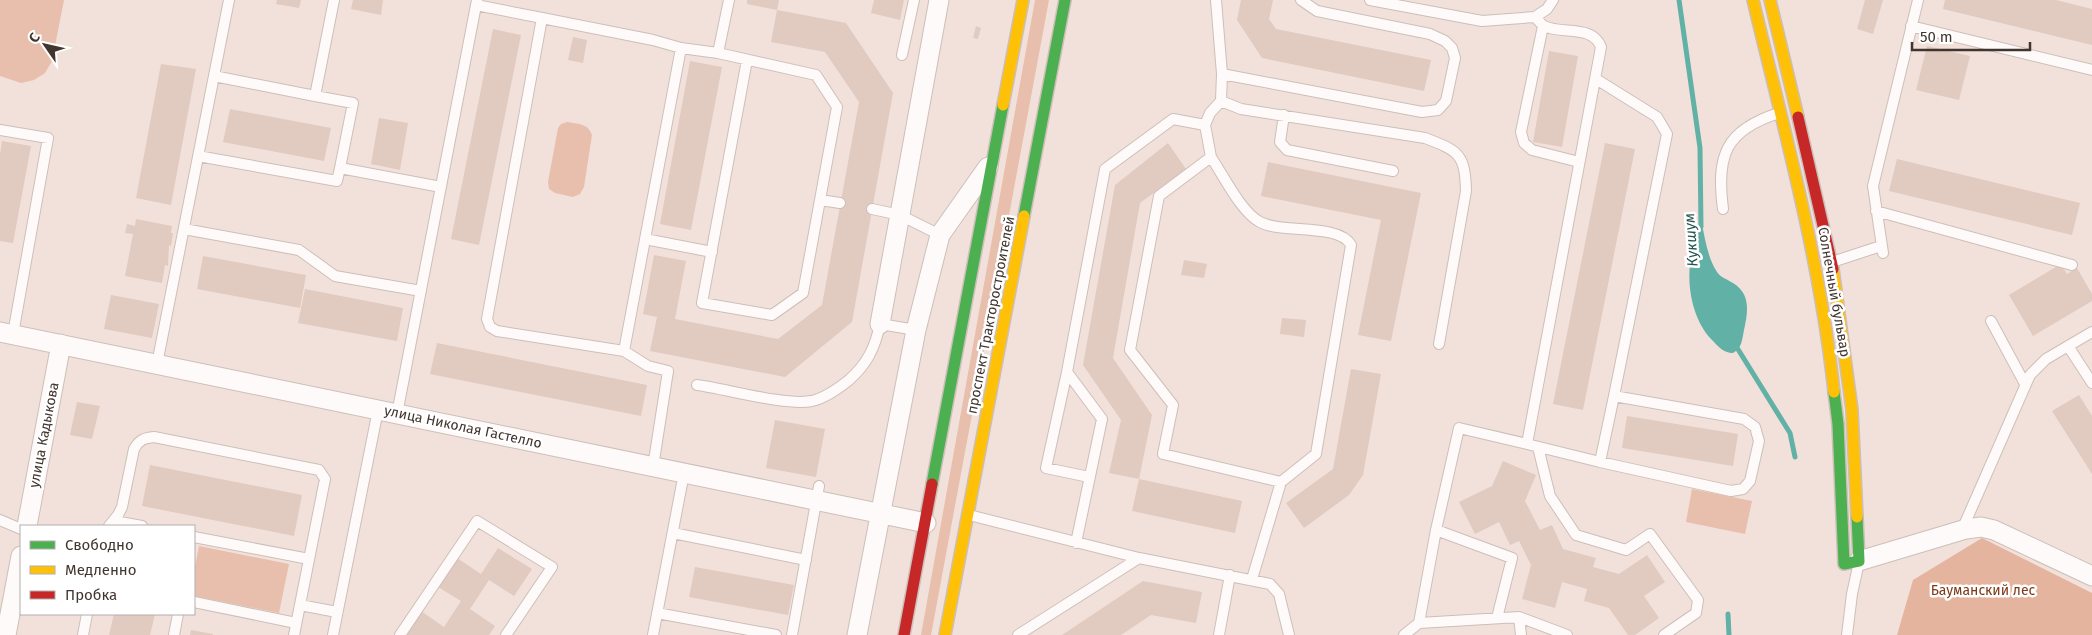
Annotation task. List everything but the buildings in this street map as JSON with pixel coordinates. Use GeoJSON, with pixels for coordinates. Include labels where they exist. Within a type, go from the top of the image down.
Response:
{"type":"FeatureCollection","features":[{"type":"Feature","properties":{"kind":"main road","name":"проспект Тракторостроителей"},"geometry":{"type":"LineString","coordinates":[[904,635],[1023,0]]}},
{"type":"Feature","properties":{"kind":"main road","name":"проспект Тракторостроителей"},"geometry":{"type":"LineString","coordinates":[[945,635],[1065,0]]}},
{"type":"Feature","properties":{"kind":"main road","name":"Солнечный бульвар"},"geometry":{"type":"LineString","coordinates":[[1753,0],[1816,268],[1829,343],[1852,562]]}},
{"type":"Feature","properties":{"kind":"main road","name":"Солнечный бульвар"},"geometry":{"type":"LineString","coordinates":[[1770,0],[1832,262],[1852,410],[1852,562]]}},
{"type":"Feature","properties":{"kind":"main road"},"geometry":{"type":"LineString","coordinates":[[1779,113],[1795,108]]}},
{"type":"Feature","properties":{"kind":"main road"},"geometry":{"type":"LineString","coordinates":[[1816,268],[1832,262]]}},
{"type":"Feature","properties":{"kind":"street"},"geometry":{"type":"LineString","coordinates":[[880,324],[939,0]]}},
{"type":"Feature","properties":{"kind":"street"},"geometry":{"type":"LineString","coordinates":[[857,635],[916,330],[940,235],[992,162]]}},
{"type":"Feature","properties":{"kind":"street","name":"улица Николая Гастелло"},"geometry":{"type":"LineString","coordinates":[[7,333],[653,467],[818,493],[881,514],[926,523]]}},
{"type":"Feature","properties":{"kind":"street","name":"улица Кадыкова"},"geometry":{"type":"LineString","coordinates":[[27,525],[61,344]]}},
{"type":"Feature","properties":{"kind":"street"},"geometry":{"type":"LineString","coordinates":[[1852,562],[1962,530],[1981,527],[1994,530],[2092,576]]}},
{"type":"Feature","properties":{"kind":"street"},"geometry":{"type":"LineString","coordinates":[[6,635],[19,580]]}},
{"type":"Feature","properties":{"kind":"lane"},"geometry":{"type":"LineString","coordinates":[[157,364],[229,0]]}},
{"type":"Feature","properties":{"kind":"lane"},"geometry":{"type":"LineString","coordinates":[[315,96],[334,0]]}},
{"type":"Feature","properties":{"kind":"lane"},"geometry":{"type":"LineString","coordinates":[[718,53],[729,0]]}},
{"type":"Feature","properties":{"kind":"lane"},"geometry":{"type":"LineString","coordinates":[[902,55],[914,0]]}},
{"type":"Feature","properties":{"kind":"lane"},"geometry":{"type":"LineString","coordinates":[[1216,0],[1222,74],[1220,101],[1210,113],[1205,126],[1211,157],[1249,215],[1260,223],[1338,234],[1348,239],[1351,245],[1316,454],[1281,482],[1252,579]]}},
{"type":"Feature","properties":{"kind":"lane"},"geometry":{"type":"LineString","coordinates":[[1222,74],[1422,112],[1438,110],[1446,101],[1455,58],[1452,48],[1445,41],[1430,34],[1317,11],[1301,0]]}},
{"type":"Feature","properties":{"kind":"lane"},"geometry":{"type":"LineString","coordinates":[[1370,0],[1482,21],[1535,17],[1547,9],[1553,0]]}},
{"type":"Feature","properties":{"kind":"lane"},"geometry":{"type":"LineString","coordinates":[[1832,262],[1882,249],[1873,191],[1874,182],[1918,0]]}},
{"type":"Feature","properties":{"kind":"lane"},"geometry":{"type":"LineString","coordinates":[[397,414],[477,2],[542,18],[653,40],[682,48],[718,53],[816,75],[837,107],[803,293],[772,315],[702,303],[747,60]]}},
{"type":"Feature","properties":{"kind":"lane"},"geometry":{"type":"LineString","coordinates":[[1527,444],[1601,47],[1598,39],[1591,34],[1543,26],[1535,17]]}},
{"type":"Feature","properties":{"kind":"lane"},"geometry":{"type":"LineString","coordinates":[[542,18],[487,320],[490,327],[497,331],[624,351],[648,366],[668,371],[653,467]]}},
{"type":"Feature","properties":{"kind":"lane"},"geometry":{"type":"LineString","coordinates":[[1543,26],[1521,132],[1524,143],[1532,150],[1579,162]]}},
{"type":"Feature","properties":{"kind":"lane"},"geometry":{"type":"LineString","coordinates":[[1911,26],[2092,70]]}},
{"type":"Feature","properties":{"kind":"lane"},"geometry":{"type":"LineString","coordinates":[[624,351],[682,48]]}},
{"type":"Feature","properties":{"kind":"lane"},"geometry":{"type":"LineString","coordinates":[[198,156],[337,182],[353,103],[214,76]]}},
{"type":"Feature","properties":{"kind":"lane"},"geometry":{"type":"LineString","coordinates":[[1596,79],[1656,117],[1667,134],[1600,462]]}},
{"type":"Feature","properties":{"kind":"lane"},"geometry":{"type":"LineString","coordinates":[[1220,101],[1241,109],[1425,138],[1446,146],[1460,156],[1465,169],[1466,191],[1439,344]]}},
{"type":"Feature","properties":{"kind":"lane"},"geometry":{"type":"LineString","coordinates":[[1724,209],[1720,183],[1721,167],[1727,150],[1736,136],[1746,126],[1762,118],[1779,113]]}},
{"type":"Feature","properties":{"kind":"lane"},"geometry":{"type":"LineString","coordinates":[[1284,115],[1280,142],[1287,150],[1393,171]]}},
{"type":"Feature","properties":{"kind":"lane"},"geometry":{"type":"LineString","coordinates":[[1089,478],[1046,468],[1067,372],[1105,169],[1173,119],[1205,126]]}},
{"type":"Feature","properties":{"kind":"lane"},"geometry":{"type":"LineString","coordinates":[[0,130],[48,138],[7,333]]}},
{"type":"Feature","properties":{"kind":"lane"},"geometry":{"type":"LineString","coordinates":[[1211,157],[1159,196],[1130,350],[1173,405],[1163,454],[1281,482]]}},
{"type":"Feature","properties":{"kind":"lane"},"geometry":{"type":"LineString","coordinates":[[340,168],[441,187]]}},
{"type":"Feature","properties":{"kind":"lane"},"geometry":{"type":"LineString","coordinates":[[820,200],[840,203]]}},
{"type":"Feature","properties":{"kind":"lane"},"geometry":{"type":"LineString","coordinates":[[872,209],[900,214],[940,235]]}},
{"type":"Feature","properties":{"kind":"lane"},"geometry":{"type":"LineString","coordinates":[[1876,211],[2072,265]]}},
{"type":"Feature","properties":{"kind":"lane"},"geometry":{"type":"LineString","coordinates":[[184,229],[299,250],[335,276],[421,291]]}},
{"type":"Feature","properties":{"kind":"lane"},"geometry":{"type":"LineString","coordinates":[[645,239],[712,252]]}},
{"type":"Feature","properties":{"kind":"lane"},"geometry":{"type":"LineString","coordinates":[[1991,321],[2025,384]]}},
{"type":"Feature","properties":{"kind":"lane"},"geometry":{"type":"LineString","coordinates":[[697,384],[793,402],[813,401],[839,388],[861,370],[876,344],[880,324],[916,330]]}},
{"type":"Feature","properties":{"kind":"lane"},"geometry":{"type":"LineString","coordinates":[[1962,530],[2025,384],[2034,369],[2092,332]]}},
{"type":"Feature","properties":{"kind":"lane"},"geometry":{"type":"LineString","coordinates":[[2068,346],[2092,383]]}},
{"type":"Feature","properties":{"kind":"lane"},"geometry":{"type":"LineString","coordinates":[[1067,372],[1102,419],[1076,542]]}},
{"type":"Feature","properties":{"kind":"lane"},"geometry":{"type":"LineString","coordinates":[[1419,623],[1436,530],[1459,428],[1731,491],[1743,489],[1750,481],[1759,441],[1755,427],[1744,419],[1614,396]]}},
{"type":"Feature","properties":{"kind":"lane"},"geometry":{"type":"LineString","coordinates":[[333,635],[378,410]]}},
{"type":"Feature","properties":{"kind":"lane"},"geometry":{"type":"LineString","coordinates":[[127,525],[112,524],[122,507],[134,449],[140,440],[154,437],[322,472],[325,479],[294,635]]}},
{"type":"Feature","properties":{"kind":"lane"},"geometry":{"type":"LineString","coordinates":[[1538,446],[1550,496],[1576,535],[1626,550],[1650,534],[1698,600],[1696,613],[1664,635]]}},
{"type":"Feature","properties":{"kind":"lane"},"geometry":{"type":"LineString","coordinates":[[653,635],[684,473]]}},
{"type":"Feature","properties":{"kind":"lane"},"geometry":{"type":"LineString","coordinates":[[792,635],[818,493]]}},
{"type":"Feature","properties":{"kind":"lane"},"geometry":{"type":"LineString","coordinates":[[968,515],[1139,558],[1270,584],[1279,594],[1289,635]]}},
{"type":"Feature","properties":{"kind":"lane"},"geometry":{"type":"LineString","coordinates":[[0,520],[20,529]]}},
{"type":"Feature","properties":{"kind":"lane"},"geometry":{"type":"LineString","coordinates":[[400,635],[477,521],[552,567],[506,635]]}},
{"type":"Feature","properties":{"kind":"lane"},"geometry":{"type":"LineString","coordinates":[[1436,530],[1512,558],[1497,618]]}},
{"type":"Feature","properties":{"kind":"lane"},"geometry":{"type":"LineString","coordinates":[[673,533],[806,560]]}},
{"type":"Feature","properties":{"kind":"lane"},"geometry":{"type":"LineString","coordinates":[[195,536],[309,559]]}},
{"type":"Feature","properties":{"kind":"lane"},"geometry":{"type":"LineString","coordinates":[[1018,635],[1139,558]]}},
{"type":"Feature","properties":{"kind":"lane","name":"Солнечный бульвар"},"geometry":{"type":"LineString","coordinates":[[1847,635],[1852,594],[1852,562]]}},
{"type":"Feature","properties":{"kind":"lane","name":"Солнечный бульвар"},"geometry":{"type":"LineString","coordinates":[[1852,562],[1852,594]]}},
{"type":"Feature","properties":{"kind":"lane"},"geometry":{"type":"LineString","coordinates":[[1219,635],[1230,575]]}},
{"type":"Feature","properties":{"kind":"lane"},"geometry":{"type":"LineString","coordinates":[[195,602],[296,623]]}},
{"type":"Feature","properties":{"kind":"lane"},"geometry":{"type":"LineString","coordinates":[[300,605],[337,612]]}},
{"type":"Feature","properties":{"kind":"lane"},"geometry":{"type":"LineString","coordinates":[[657,613],[776,635]]}},
{"type":"Feature","properties":{"kind":"lane"},"geometry":{"type":"LineString","coordinates":[[83,635],[87,615]]}},
{"type":"Feature","properties":{"kind":"lane"},"geometry":{"type":"LineString","coordinates":[[174,635],[178,615]]}},
{"type":"Feature","properties":{"kind":"lane"},"geometry":{"type":"LineString","coordinates":[[1519,617],[1521,635]]}},
{"type":"Feature","properties":{"kind":"lane"},"geometry":{"type":"LineString","coordinates":[[1404,635],[1419,623],[1519,617],[1567,635]]}},
{"type":"Feature","properties":{"kind":"shaded area"},"geometry":{"type":"Polygon","coordinates":[[[0,0],[64,0],[52,61],[45,73],[34,80],[21,83],[0,76],[0,0]]]}},
{"type":"Feature","properties":{"kind":"shaded area"},"geometry":{"type":"Polygon","coordinates":[[[1035,0],[1049,0],[931,635],[921,635],[1035,0]]]}},
{"type":"Feature","properties":{"kind":"shaded area"},"geometry":{"type":"Polygon","coordinates":[[[567,122],[585,126],[592,135],[584,187],[580,194],[573,197],[555,193],[549,189],[548,182],[558,128],[561,124],[567,122]]]}},
{"type":"Feature","properties":{"kind":"shaded area"},"geometry":{"type":"Polygon","coordinates":[[[1692,489],[1752,501],[1745,534],[1686,522],[1692,489]]]}},
{"type":"Feature","properties":{"kind":"shaded area"},"geometry":{"type":"Polygon","coordinates":[[[199,546],[289,564],[279,613],[195,596],[195,567],[199,546]]]}},
{"type":"Feature","properties":{"kind":"green space","name":"Бауманский лес"},"geometry":{"type":"Polygon","coordinates":[[[1982,538],[2092,593],[2092,635],[1897,635],[1913,580],[1982,538]]]}},
{"type":"Feature","properties":{"kind":"water"},"geometry":{"type":"Polygon","coordinates":[[[1701,220],[1711,260],[1717,272],[1720,276],[1739,287],[1747,304],[1742,340],[1738,349],[1733,353],[1721,349],[1704,331],[1692,299],[1689,276],[1690,265],[1701,220]]]}},
{"type":"Feature","properties":{"kind":"waterway","name":"Кукшум"},"geometry":{"type":"LineString","coordinates":[[1679,0],[1700,148],[1701,227]]}},
{"type":"Feature","properties":{"kind":"waterway","name":"Кукшум"},"geometry":{"type":"LineString","coordinates":[[1736,346],[1790,433],[1795,457]]}},
{"type":"Feature","properties":{"kind":"waterway","name":"Кукшум"},"geometry":{"type":"LineString","coordinates":[[1728,614],[1729,635]]}},
{"type":"Feature","properties":{"kind":"traffic: fast"},"geometry":{"type":"LineString","coordinates":[[1024,216],[1065,0]]}},
{"type":"Feature","properties":{"kind":"traffic: fast"},"geometry":{"type":"LineString","coordinates":[[932,484],[1003,105]]}},
{"type":"Feature","properties":{"kind":"traffic: fast"},"geometry":{"type":"LineString","coordinates":[[1834,392],[1838,424],[1844,564],[1859,561],[1857,517]]}},
{"type":"Feature","properties":{"kind":"traffic: slow"},"geometry":{"type":"LineString","coordinates":[[1003,105],[1023,0]]}},
{"type":"Feature","properties":{"kind":"traffic: slow"},"geometry":{"type":"LineString","coordinates":[[1753,0],[1800,195],[1820,293],[1834,392]]}},
{"type":"Feature","properties":{"kind":"traffic: slow"},"geometry":{"type":"LineString","coordinates":[[1770,0],[1798,117]]}},
{"type":"Feature","properties":{"kind":"traffic: slow"},"geometry":{"type":"LineString","coordinates":[[945,635],[1024,216]]}},
{"type":"Feature","properties":{"kind":"traffic: slow"},"geometry":{"type":"LineString","coordinates":[[1833,269],[1852,410],[1857,517]]}},
{"type":"Feature","properties":{"kind":"traffic: jam"},"geometry":{"type":"LineString","coordinates":[[1798,117],[1833,269]]}},
{"type":"Feature","properties":{"kind":"traffic: jam"},"geometry":{"type":"LineString","coordinates":[[904,635],[932,484]]}}]}
